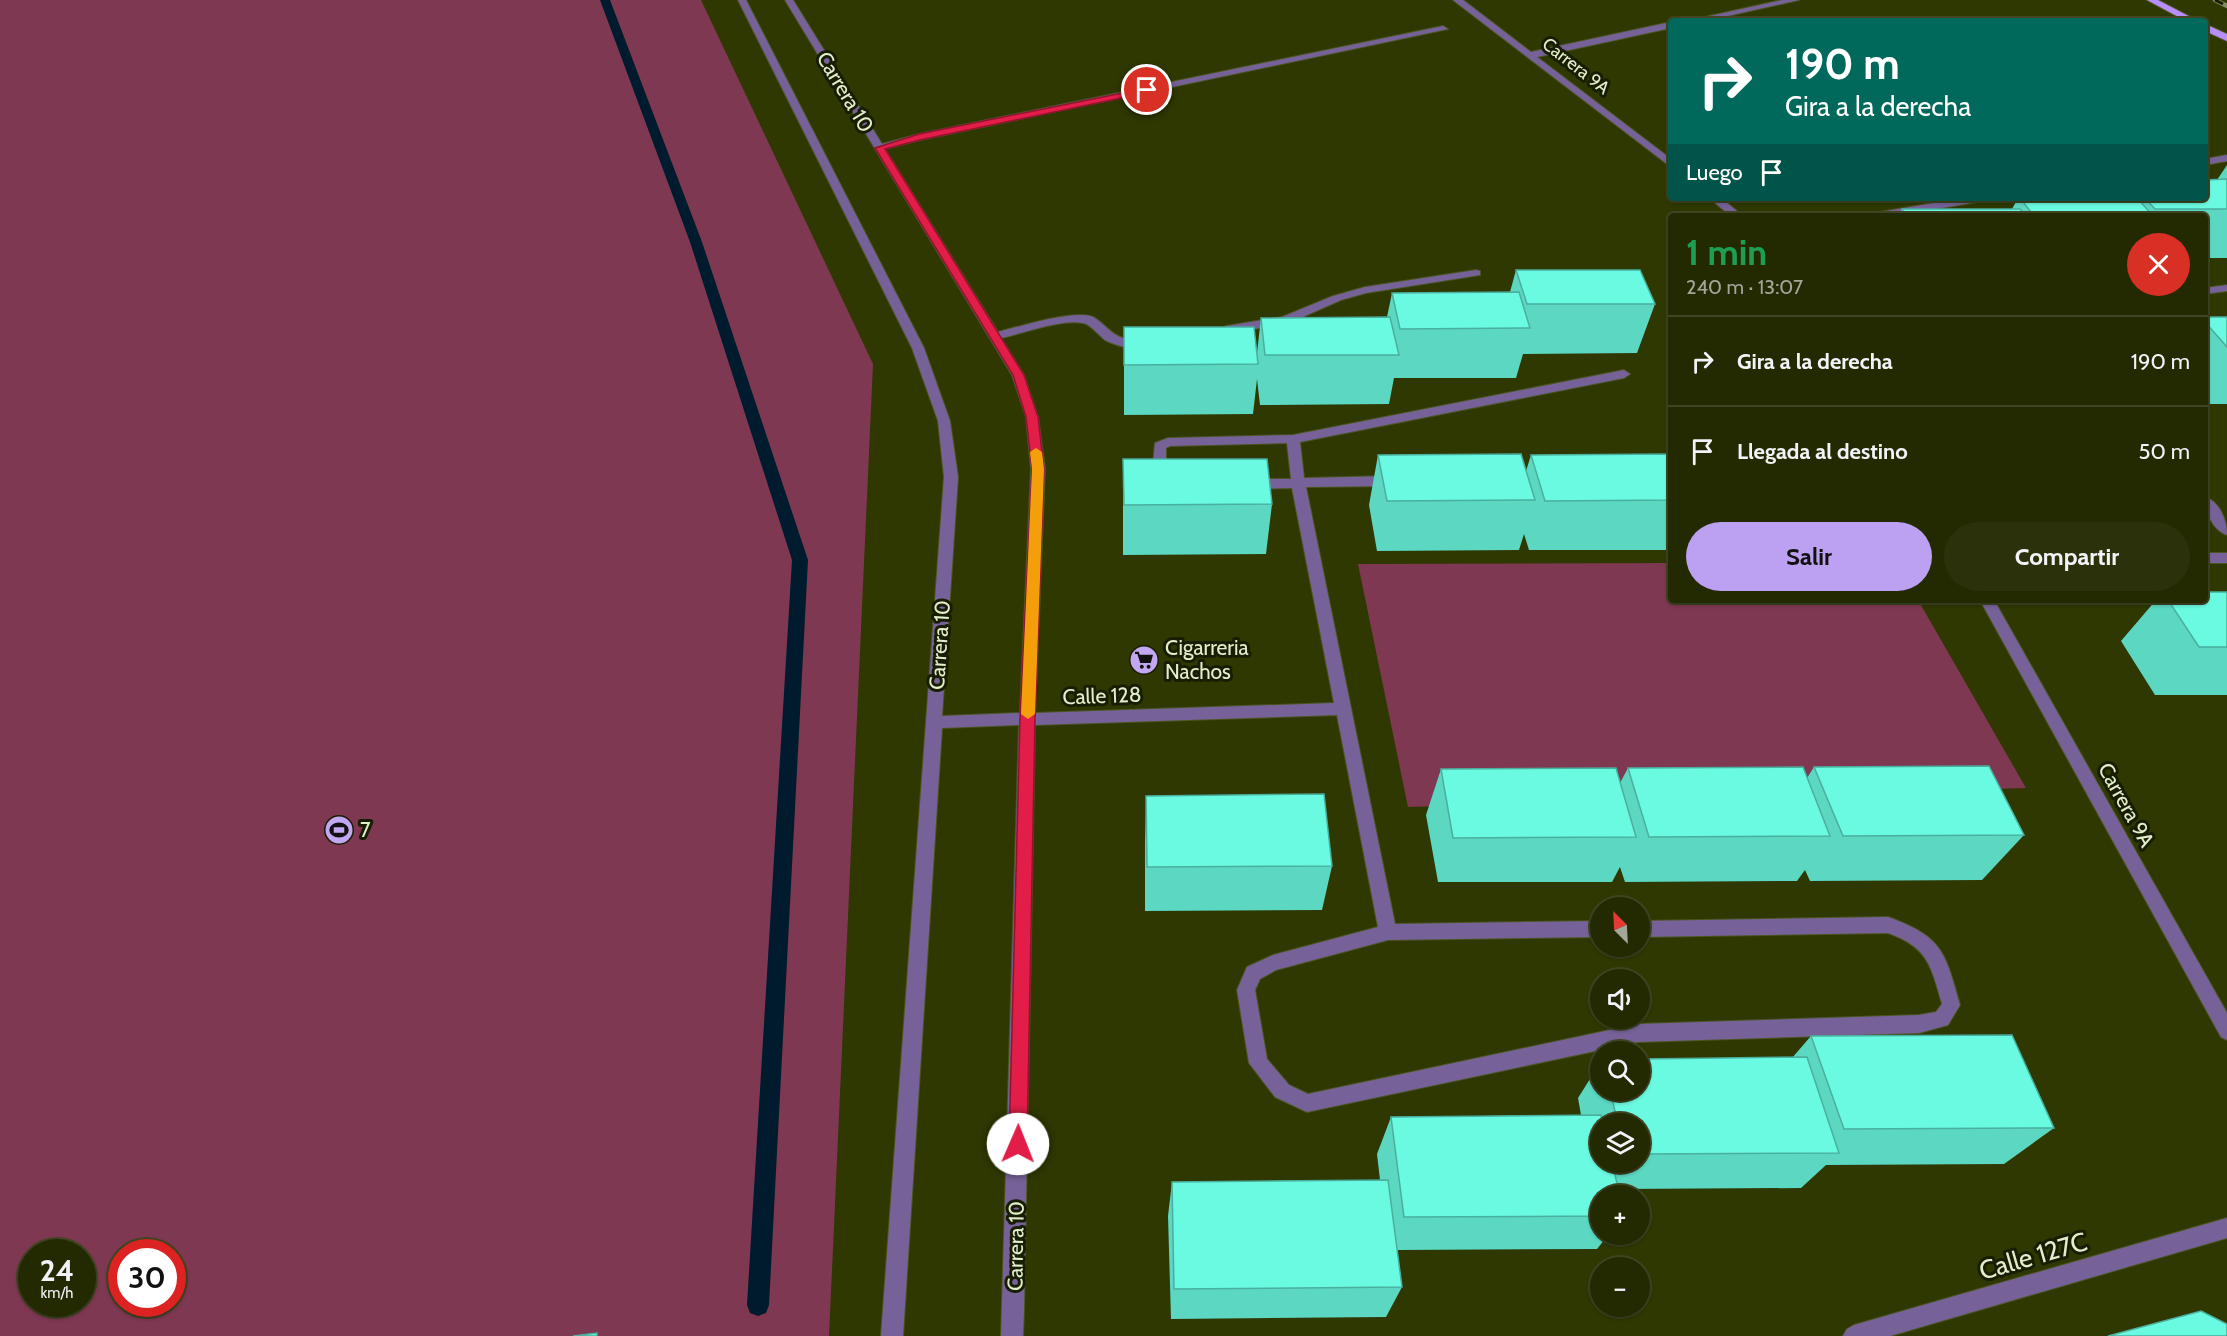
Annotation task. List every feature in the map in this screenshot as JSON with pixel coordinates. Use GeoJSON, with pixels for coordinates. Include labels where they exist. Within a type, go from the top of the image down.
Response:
{"type":"FeatureCollection","features":[{"type":"Feature","properties":{"kind":"main road"},"geometry":{"type":"LineString","coordinates":[[2151,0],[2187,18]]}},
{"type":"Feature","properties":{"kind":"main road"},"geometry":{"type":"LineString","coordinates":[[2208,28],[2227,38]]}},
{"type":"Feature","properties":{"kind":"street","name":"Carrera 10"},"geometry":{"type":"LineString","coordinates":[[742,0],[918,348],[944,421],[951,477],[892,1336]]}},
{"type":"Feature","properties":{"kind":"street","name":"Carrera 10"},"geometry":{"type":"LineString","coordinates":[[789,0],[1018,375],[1032,417],[1038,469],[1028,719],[1014,1309],[1011,1336]]}},
{"type":"Feature","properties":{"kind":"street","name":"Carrera 9A"},"geometry":{"type":"LineString","coordinates":[[1457,0],[1668,162]]}},
{"type":"Feature","properties":{"kind":"street"},"geometry":{"type":"LineString","coordinates":[[1707,18],[1795,0]]}},
{"type":"Feature","properties":{"kind":"street"},"geometry":{"type":"LineString","coordinates":[[1531,55],[1668,26]]}},
{"type":"Feature","properties":{"kind":"street"},"geometry":{"type":"LineString","coordinates":[[879,148],[919,137],[1443,29]]}},
{"type":"Feature","properties":{"kind":"street"},"geometry":{"type":"LineString","coordinates":[[2208,161],[2227,158]]}},
{"type":"Feature","properties":{"kind":"street"},"geometry":{"type":"LineString","coordinates":[[1718,201],[1734,213]]}},
{"type":"Feature","properties":{"kind":"street"},"geometry":{"type":"LineString","coordinates":[[1892,213],[1965,201]]}},
{"type":"Feature","properties":{"kind":"street"},"geometry":{"type":"LineString","coordinates":[[1216,332],[1285,320],[1337,297],[1365,290],[1476,273]]}},
{"type":"Feature","properties":{"kind":"street"},"geometry":{"type":"LineString","coordinates":[[2208,291],[2227,288]]}},
{"type":"Feature","properties":{"kind":"street"},"geometry":{"type":"LineString","coordinates":[[994,336],[1068,319],[1089,320],[1109,337],[1124,343],[1158,341]]}},
{"type":"Feature","properties":{"kind":"street"},"geometry":{"type":"LineString","coordinates":[[1175,487],[1163,481],[1159,475],[1160,446],[1168,442],[1293,440],[1624,374]]}},
{"type":"Feature","properties":{"kind":"street"},"geometry":{"type":"LineString","coordinates":[[1293,440],[1298,483],[1388,932]]}},
{"type":"Feature","properties":{"kind":"street"},"geometry":{"type":"LineString","coordinates":[[1242,484],[1403,480]]}},
{"type":"Feature","properties":{"kind":"street"},"geometry":{"type":"LineString","coordinates":[[2208,506],[2227,530]]}},
{"type":"Feature","properties":{"kind":"street"},"geometry":{"type":"LineString","coordinates":[[2208,558],[2227,558]]}},
{"type":"Feature","properties":{"kind":"street","name":"Carrera 9A"},"geometry":{"type":"LineString","coordinates":[[1989,603],[2227,1031]]}},
{"type":"Feature","properties":{"kind":"street","name":"Calle 128"},"geometry":{"type":"LineString","coordinates":[[935,722],[1343,709]]}},
{"type":"Feature","properties":{"kind":"street"},"geometry":{"type":"LineString","coordinates":[[1590,929],[1388,932],[1273,963],[1253,973],[1246,990],[1258,1063],[1282,1091],[1307,1103],[1638,1033],[1919,1024],[1942,1019],[1951,1005],[1935,951],[1913,933],[1887,925],[1650,929]]}},
{"type":"Feature","properties":{"kind":"street","name":"Calle 127C"},"geometry":{"type":"LineString","coordinates":[[1854,1336],[2227,1228]]}},
{"type":"Feature","properties":{"kind":"shaded area"},"geometry":{"type":"Polygon","coordinates":[[[0,0],[701,0],[873,364],[829,1336],[0,1336],[0,0]]]}},
{"type":"Feature","properties":{"kind":"shaded area"},"geometry":{"type":"Polygon","coordinates":[[[1668,563],[1668,603],[1920,603],[2026,788],[1408,807],[1358,564],[1668,563]]]}},
{"type":"Feature","properties":{"kind":"building"},"geometry":{"type":"Polygon","coordinates":[[[2227,179],[2227,209],[2155,209],[2148,201],[2208,201],[2208,180],[2227,179]]]}},
{"type":"Feature","properties":{"kind":"building"},"geometry":{"type":"Polygon","coordinates":[[[2022,201],[2140,201],[2150,213],[2032,213],[2022,201]]]}},
{"type":"Feature","properties":{"kind":"building"},"geometry":{"type":"Polygon","coordinates":[[[1902,209],[2020,209],[2023,213],[1904,213],[1902,209]]]}},
{"type":"Feature","properties":{"kind":"building"},"geometry":{"type":"Polygon","coordinates":[[[1516,270],[1640,270],[1655,304],[1527,304],[1516,270]]]}},
{"type":"Feature","properties":{"kind":"building"},"geometry":{"type":"Polygon","coordinates":[[[1519,292],[1530,328],[1400,329],[1392,293],[1519,292]]]}},
{"type":"Feature","properties":{"kind":"building"},"geometry":{"type":"Polygon","coordinates":[[[1390,317],[1399,355],[1265,355],[1261,318],[1390,317]]]}},
{"type":"Feature","properties":{"kind":"building"},"geometry":{"type":"Polygon","coordinates":[[[2208,317],[2227,317],[2227,347],[2208,325],[2208,317]]]}},
{"type":"Feature","properties":{"kind":"building"},"geometry":{"type":"Polygon","coordinates":[[[1124,327],[1254,327],[1258,364],[1124,365],[1124,327]]]}},
{"type":"Feature","properties":{"kind":"building"},"geometry":{"type":"Polygon","coordinates":[[[1521,454],[1535,500],[1387,501],[1378,455],[1521,454]]]}},
{"type":"Feature","properties":{"kind":"building"},"geometry":{"type":"Polygon","coordinates":[[[1668,454],[1668,500],[1545,501],[1531,455],[1668,454]]]}},
{"type":"Feature","properties":{"kind":"building"},"geometry":{"type":"Polygon","coordinates":[[[1123,459],[1267,459],[1272,504],[1124,505],[1123,459]]]}},
{"type":"Feature","properties":{"kind":"building"},"geometry":{"type":"Polygon","coordinates":[[[2208,592],[2227,592],[2227,647],[2199,647],[2170,603],[2208,603],[2208,592]]]}},
{"type":"Feature","properties":{"kind":"building"},"geometry":{"type":"Polygon","coordinates":[[[1989,766],[2024,835],[1843,836],[1814,767],[1989,766]]]}},
{"type":"Feature","properties":{"kind":"building"},"geometry":{"type":"Polygon","coordinates":[[[1803,767],[1830,836],[1649,837],[1628,768],[1803,767]]]}},
{"type":"Feature","properties":{"kind":"building"},"geometry":{"type":"Polygon","coordinates":[[[1616,768],[1636,837],[1453,838],[1441,769],[1616,768]]]}},
{"type":"Feature","properties":{"kind":"building"},"geometry":{"type":"Polygon","coordinates":[[[1324,794],[1332,866],[1147,867],[1146,796],[1324,794]]]}},
{"type":"Feature","properties":{"kind":"building"},"geometry":{"type":"Polygon","coordinates":[[[2012,1035],[2054,1128],[1844,1129],[1811,1036],[2012,1035]]]}},
{"type":"Feature","properties":{"kind":"building"},"geometry":{"type":"Polygon","coordinates":[[[1807,1057],[1839,1153],[1650,1154],[1650,1113],[1615,1113],[1613,1101],[1650,1101],[1650,1059],[1807,1057]]]}},
{"type":"Feature","properties":{"kind":"building"},"geometry":{"type":"Polygon","coordinates":[[[1590,1115],[1590,1173],[1615,1173],[1617,1185],[1590,1185],[1590,1216],[1404,1217],[1391,1117],[1590,1115]]]}},
{"type":"Feature","properties":{"kind":"building"},"geometry":{"type":"Polygon","coordinates":[[[1388,1180],[1402,1287],[1174,1289],[1172,1182],[1388,1180]]]}},
{"type":"Feature","properties":{"kind":"building"},"geometry":{"type":"Polygon","coordinates":[[[2201,1311],[2227,1324],[2227,1336],[2108,1336],[2201,1311]]]}},
{"type":"Feature","properties":{"kind":"building"},"geometry":{"type":"Polygon","coordinates":[[[597,1333],[597,1336],[573,1336],[597,1333]]]}},
{"type":"Feature","properties":{"kind":"waterway"},"geometry":{"type":"LineString","coordinates":[[605,0],[696,242],[800,560],[758,1305]]}},
{"type":"Feature","properties":{"kind":"railway"},"geometry":{"type":"LineString","coordinates":[[2215,0],[2227,6]]}},
{"type":"Feature","properties":{"kind":"slow traffic"},"geometry":{"type":"LineString","coordinates":[[1028,714],[1038,469],[1036,452]]}},
{"type":"Feature","properties":{"kind":"place","name":"Cigarreria Nachos"},"geometry":{"type":"Point","coordinates":[1144,660]}},
{"type":"Feature","properties":{"kind":"place","name":"7"},"geometry":{"type":"Point","coordinates":[339,830]}},
{"type":"Feature","properties":{"kind":"route"},"geometry":{"type":"LineString","coordinates":[[1018,1144],[1028,719],[1038,469],[1032,417],[1018,375],[879,148],[919,137],[1147,90]]}}]}
